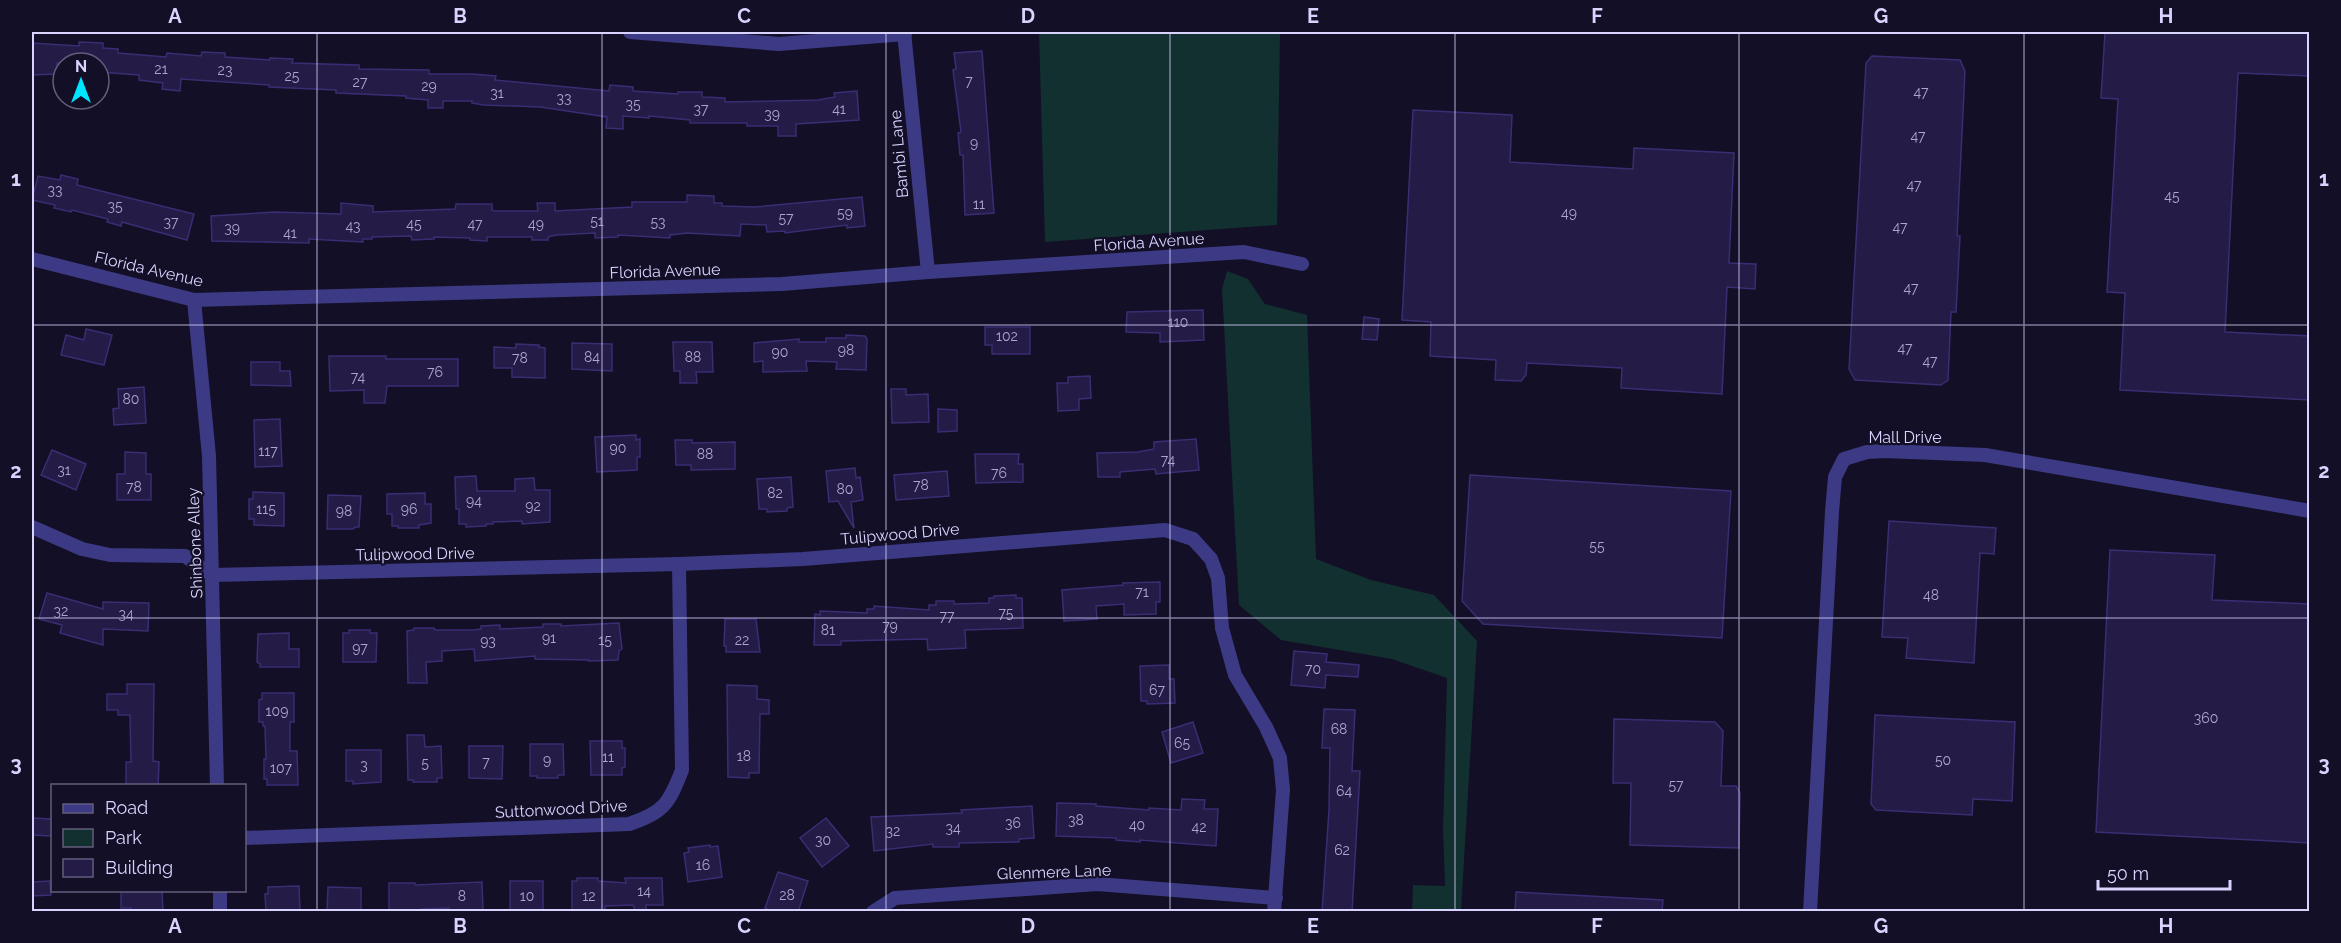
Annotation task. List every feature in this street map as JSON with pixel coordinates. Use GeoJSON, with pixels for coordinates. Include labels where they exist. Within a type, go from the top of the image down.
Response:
{"type":"FeatureCollection","features":[{"type":"Feature","properties":{"kind":"street"},"geometry":{"type":"LineString","coordinates":[[630,32],[779,44],[904,33]]}},
{"type":"Feature","properties":{"kind":"street","name":"Bambi Lane"},"geometry":{"type":"LineString","coordinates":[[904,33],[928,272]]}},
{"type":"Feature","properties":{"kind":"street","name":"Florida Avenue"},"geometry":{"type":"LineString","coordinates":[[32,259],[194,300],[771,285],[928,272],[1244,252],[1302,264]]}},
{"type":"Feature","properties":{"kind":"street","name":"Shinbone Alley"},"geometry":{"type":"LineString","coordinates":[[194,300],[208,456],[217,784]]}},
{"type":"Feature","properties":{"kind":"street","name":"Mall Drive"},"geometry":{"type":"LineString","coordinates":[[1810,912],[1832,512],[1835,477],[1844,459],[1867,452],[1885,451],[1985,454],[2310,511]]}},
{"type":"Feature","properties":{"kind":"street"},"geometry":{"type":"LineString","coordinates":[[32,527],[82,549],[110,555],[185,556],[212,575]]}},
{"type":"Feature","properties":{"kind":"street","name":"Tulipwood Drive"},"geometry":{"type":"LineString","coordinates":[[212,575],[803,559],[1165,530],[1193,538],[1211,559],[1218,578],[1222,628],[1235,675],[1266,727],[1281,758],[1283,790],[1275,905]]}},
{"type":"Feature","properties":{"kind":"street","name":"Suttonwood Drive"},"geometry":{"type":"LineString","coordinates":[[246,838],[629,824],[652,816],[671,798],[682,771],[679,564]]}},
{"type":"Feature","properties":{"kind":"street","name":"Glenmere Lane"},"geometry":{"type":"LineString","coordinates":[[873,912],[895,898],[1097,884],[1275,905]]}},
{"type":"Feature","properties":{"kind":"street"},"geometry":{"type":"LineString","coordinates":[[220,892],[220,912]]}},
{"type":"Feature","properties":{"kind":"green space"},"geometry":{"type":"Polygon","coordinates":[[[1039,32],[1280,32],[1277,225],[1045,242],[1039,32]]]}},
{"type":"Feature","properties":{"kind":"green space"},"geometry":{"type":"Polygon","coordinates":[[[1227,271],[1248,279],[1265,304],[1307,315],[1316,559],[1371,580],[1434,595],[1477,641],[1461,911],[1412,911],[1413,885],[1445,886],[1443,831],[1447,678],[1392,659],[1281,640],[1239,605],[1222,289],[1227,271]]]}},
{"type":"Feature","properties":{"kind":"building"},"geometry":{"type":"Polygon","coordinates":[[[2105,32],[2310,32],[2310,76],[2238,73],[2225,332],[2310,336],[2310,400],[2120,390],[2125,293],[2107,292],[2118,99],[2101,98],[2105,32]]]}},
{"type":"Feature","properties":{"kind":"building"},"geometry":{"type":"Polygon","coordinates":[[[79,42],[103,43],[103,48],[118,49],[118,53],[166,57],[167,53],[201,56],[202,52],[225,53],[225,57],[293,59],[292,63],[359,65],[359,69],[429,70],[429,74],[496,76],[495,80],[609,91],[610,85],[633,87],[633,91],[678,94],[678,92],[702,92],[702,97],[725,98],[725,102],[818,100],[835,97],[834,93],[857,91],[859,120],[796,124],[796,136],[778,136],[778,126],[747,126],[747,123],[690,123],[690,120],[623,116],[623,129],[606,128],[607,117],[540,107],[443,101],[443,108],[428,108],[428,100],[406,98],[406,96],[336,93],[336,90],[181,79],[180,91],[162,89],[163,83],[139,80],[139,75],[111,73],[111,51],[51,51],[51,74],[32,75],[32,43],[79,46],[79,42]]]}},
{"type":"Feature","properties":{"kind":"building"},"geometry":{"type":"Polygon","coordinates":[[[982,51],[994,213],[965,215],[963,155],[960,155],[958,133],[961,132],[953,70],[956,69],[954,53],[982,51]]]}},
{"type":"Feature","properties":{"kind":"building"},"geometry":{"type":"Polygon","coordinates":[[[1872,56],[1960,60],[1965,71],[1957,236],[1960,236],[1956,312],[1951,312],[1948,380],[1941,385],[1855,380],[1849,369],[1866,63],[1872,56]]]}},
{"type":"Feature","properties":{"kind":"building"},"geometry":{"type":"Polygon","coordinates":[[[1413,110],[1512,115],[1510,162],[1633,169],[1634,148],[1734,153],[1729,263],[1756,264],[1755,289],[1727,287],[1722,394],[1621,388],[1622,368],[1527,363],[1526,375],[1521,381],[1495,380],[1496,360],[1430,356],[1431,322],[1402,320],[1413,110]]]}},
{"type":"Feature","properties":{"kind":"building"},"geometry":{"type":"Polygon","coordinates":[[[61,175],[78,179],[77,185],[194,214],[187,240],[122,222],[121,226],[107,222],[108,219],[54,208],[55,205],[32,200],[38,176],[60,180],[61,175]]]}},
{"type":"Feature","properties":{"kind":"building"},"geometry":{"type":"Polygon","coordinates":[[[687,195],[714,196],[714,203],[722,203],[722,206],[755,207],[862,197],[865,226],[847,228],[847,225],[785,233],[785,231],[767,232],[766,225],[741,224],[740,236],[687,233],[670,235],[670,238],[618,235],[618,237],[595,238],[595,233],[556,235],[548,237],[548,240],[532,240],[532,237],[487,237],[487,241],[434,237],[434,239],[412,240],[411,236],[372,237],[372,239],[363,239],[363,242],[309,239],[309,243],[212,241],[211,216],[275,212],[341,214],[341,203],[373,206],[373,212],[455,209],[456,204],[492,204],[494,211],[538,211],[537,203],[555,203],[555,211],[632,207],[632,202],[687,202],[687,195]]]}},
{"type":"Feature","properties":{"kind":"building"},"geometry":{"type":"Polygon","coordinates":[[[1203,310],[1204,340],[1160,342],[1160,333],[1126,332],[1127,312],[1203,310]]]}},
{"type":"Feature","properties":{"kind":"building"},"geometry":{"type":"Polygon","coordinates":[[[1364,317],[1379,319],[1377,340],[1362,339],[1364,317]]]}},
{"type":"Feature","properties":{"kind":"building"},"geometry":{"type":"Polygon","coordinates":[[[985,327],[1030,327],[1030,354],[992,354],[992,345],[985,345],[985,327]]]}},
{"type":"Feature","properties":{"kind":"building"},"geometry":{"type":"Polygon","coordinates":[[[86,329],[112,335],[104,365],[61,355],[66,335],[84,340],[86,329]]]}},
{"type":"Feature","properties":{"kind":"building"},"geometry":{"type":"Polygon","coordinates":[[[846,335],[865,336],[867,339],[866,370],[836,369],[837,362],[806,361],[807,371],[763,372],[763,361],[754,362],[754,343],[799,339],[799,342],[826,342],[826,338],[846,338],[846,335]]]}},
{"type":"Feature","properties":{"kind":"building"},"geometry":{"type":"Polygon","coordinates":[[[673,342],[712,342],[713,372],[696,372],[697,383],[680,383],[680,371],[674,371],[673,342]]]}},
{"type":"Feature","properties":{"kind":"building"},"geometry":{"type":"Polygon","coordinates":[[[572,343],[612,344],[612,371],[572,369],[572,343]]]}},
{"type":"Feature","properties":{"kind":"building"},"geometry":{"type":"Polygon","coordinates":[[[516,344],[539,345],[545,348],[545,378],[512,377],[512,368],[494,368],[494,347],[516,348],[516,344]]]}},
{"type":"Feature","properties":{"kind":"building"},"geometry":{"type":"Polygon","coordinates":[[[329,356],[458,359],[458,386],[387,386],[385,403],[364,403],[364,390],[330,391],[329,356]]]}},
{"type":"Feature","properties":{"kind":"building"},"geometry":{"type":"Polygon","coordinates":[[[251,362],[280,362],[280,371],[290,371],[291,386],[251,385],[251,362]]]}},
{"type":"Feature","properties":{"kind":"building"},"geometry":{"type":"Polygon","coordinates":[[[1090,376],[1091,398],[1079,399],[1079,410],[1058,411],[1057,383],[1068,383],[1068,377],[1090,376]]]}},
{"type":"Feature","properties":{"kind":"building"},"geometry":{"type":"Polygon","coordinates":[[[144,387],[146,423],[114,425],[113,409],[119,408],[118,389],[144,387]]]}},
{"type":"Feature","properties":{"kind":"building"},"geometry":{"type":"Polygon","coordinates":[[[891,389],[906,389],[906,395],[928,394],[929,422],[892,423],[891,389]]]}},
{"type":"Feature","properties":{"kind":"building"},"geometry":{"type":"Polygon","coordinates":[[[938,409],[957,410],[957,431],[938,432],[938,409]]]}},
{"type":"Feature","properties":{"kind":"building"},"geometry":{"type":"Polygon","coordinates":[[[280,419],[282,466],[255,467],[254,420],[280,419]]]}},
{"type":"Feature","properties":{"kind":"building"},"geometry":{"type":"Polygon","coordinates":[[[636,435],[636,440],[640,439],[637,470],[597,472],[595,437],[636,435]]]}},
{"type":"Feature","properties":{"kind":"building"},"geometry":{"type":"Polygon","coordinates":[[[1196,439],[1199,470],[1156,474],[1155,469],[1120,472],[1120,477],[1098,477],[1097,453],[1138,452],[1154,449],[1154,442],[1196,439]]]}},
{"type":"Feature","properties":{"kind":"building"},"geometry":{"type":"Polygon","coordinates":[[[675,440],[692,440],[692,443],[735,442],[735,469],[691,470],[691,465],[676,465],[675,440]]]}},
{"type":"Feature","properties":{"kind":"building"},"geometry":{"type":"Polygon","coordinates":[[[52,450],[86,464],[76,490],[41,475],[52,450]]]}},
{"type":"Feature","properties":{"kind":"building"},"geometry":{"type":"Polygon","coordinates":[[[125,452],[146,453],[146,474],[151,474],[151,500],[117,500],[117,474],[125,474],[125,452]]]}},
{"type":"Feature","properties":{"kind":"building"},"geometry":{"type":"Polygon","coordinates":[[[975,454],[1019,454],[1018,464],[1023,464],[1023,482],[976,483],[975,454]]]}},
{"type":"Feature","properties":{"kind":"building"},"geometry":{"type":"Polygon","coordinates":[[[855,468],[856,478],[860,477],[863,500],[851,502],[854,528],[838,501],[829,502],[826,471],[855,468]]]}},
{"type":"Feature","properties":{"kind":"building"},"geometry":{"type":"Polygon","coordinates":[[[947,471],[949,496],[896,500],[894,475],[947,471]]]}},
{"type":"Feature","properties":{"kind":"building"},"geometry":{"type":"Polygon","coordinates":[[[1470,475],[1731,491],[1722,638],[1483,624],[1462,601],[1470,475]]]}},
{"type":"Feature","properties":{"kind":"building"},"geometry":{"type":"Polygon","coordinates":[[[476,476],[477,491],[515,491],[515,479],[534,478],[535,490],[550,490],[550,522],[522,524],[522,521],[493,522],[486,526],[466,527],[466,524],[459,524],[455,477],[476,476]]]}},
{"type":"Feature","properties":{"kind":"building"},"geometry":{"type":"Polygon","coordinates":[[[791,477],[793,507],[787,508],[787,511],[767,512],[767,509],[759,509],[757,479],[791,477]]]}},
{"type":"Feature","properties":{"kind":"building"},"geometry":{"type":"Polygon","coordinates":[[[253,492],[284,493],[284,526],[254,525],[254,519],[249,519],[249,499],[253,499],[253,492]]]}},
{"type":"Feature","properties":{"kind":"building"},"geometry":{"type":"Polygon","coordinates":[[[425,493],[425,504],[431,504],[431,523],[419,525],[419,528],[392,526],[392,514],[387,514],[387,494],[425,493]]]}},
{"type":"Feature","properties":{"kind":"building"},"geometry":{"type":"Polygon","coordinates":[[[328,495],[361,496],[359,527],[327,529],[328,495]]]}},
{"type":"Feature","properties":{"kind":"building"},"geometry":{"type":"Polygon","coordinates":[[[1889,521],[1996,528],[1994,554],[1980,553],[1974,663],[1906,658],[1908,638],[1882,637],[1889,521]]]}},
{"type":"Feature","properties":{"kind":"building"},"geometry":{"type":"Polygon","coordinates":[[[2110,550],[2215,555],[2212,600],[2310,604],[2310,843],[2096,832],[2110,550]]]}},
{"type":"Feature","properties":{"kind":"building"},"geometry":{"type":"Polygon","coordinates":[[[1160,582],[1160,602],[1156,602],[1156,614],[1124,615],[1124,604],[1096,606],[1097,619],[1064,621],[1062,590],[1123,585],[1123,583],[1160,582]]]}},
{"type":"Feature","properties":{"kind":"building"},"geometry":{"type":"Polygon","coordinates":[[[47,593],[103,609],[103,602],[149,603],[148,631],[103,629],[103,645],[60,633],[62,625],[39,619],[47,593]]]}},
{"type":"Feature","properties":{"kind":"building"},"geometry":{"type":"Polygon","coordinates":[[[1016,595],[1016,598],[1022,598],[1023,628],[965,630],[966,648],[928,650],[927,639],[841,641],[841,645],[814,645],[815,614],[820,615],[820,611],[867,613],[867,609],[874,609],[874,606],[929,610],[929,605],[936,605],[936,601],[954,601],[954,604],[989,603],[989,598],[994,598],[994,596],[1016,595]]]}},
{"type":"Feature","properties":{"kind":"building"},"geometry":{"type":"Polygon","coordinates":[[[725,619],[756,619],[760,652],[726,652],[726,646],[724,646],[725,619]]]}},
{"type":"Feature","properties":{"kind":"building"},"geometry":{"type":"Polygon","coordinates":[[[619,623],[622,649],[619,651],[618,660],[535,659],[535,656],[475,661],[474,649],[442,651],[442,661],[426,662],[427,683],[408,683],[407,631],[414,630],[414,628],[473,630],[481,629],[481,626],[500,625],[500,629],[543,627],[543,624],[561,624],[561,626],[619,623]]]}},
{"type":"Feature","properties":{"kind":"building"},"geometry":{"type":"Polygon","coordinates":[[[349,630],[370,630],[370,633],[377,633],[376,662],[343,662],[343,633],[349,633],[349,630]]]}},
{"type":"Feature","properties":{"kind":"building"},"geometry":{"type":"Polygon","coordinates":[[[289,633],[289,649],[299,649],[299,667],[260,667],[257,662],[258,634],[289,633]]]}},
{"type":"Feature","properties":{"kind":"building"},"geometry":{"type":"Polygon","coordinates":[[[1294,651],[1327,654],[1326,662],[1359,665],[1358,677],[1326,675],[1325,688],[1291,685],[1294,651]]]}},
{"type":"Feature","properties":{"kind":"building"},"geometry":{"type":"Polygon","coordinates":[[[1169,665],[1169,679],[1174,679],[1175,703],[1147,704],[1147,701],[1141,701],[1140,666],[1169,665]]]}},
{"type":"Feature","properties":{"kind":"building"},"geometry":{"type":"Polygon","coordinates":[[[127,684],[154,684],[153,761],[159,762],[158,784],[126,784],[126,762],[131,762],[130,715],[118,715],[118,710],[107,710],[107,694],[127,694],[127,684]]]}},
{"type":"Feature","properties":{"kind":"building"},"geometry":{"type":"Polygon","coordinates":[[[727,685],[757,686],[757,699],[769,700],[769,714],[760,714],[759,773],[749,773],[749,778],[728,777],[727,685]]]}},
{"type":"Feature","properties":{"kind":"building"},"geometry":{"type":"Polygon","coordinates":[[[262,693],[294,693],[294,722],[290,722],[290,751],[297,751],[298,785],[267,785],[267,779],[264,779],[265,726],[263,722],[259,722],[259,700],[262,699],[262,693]]]}},
{"type":"Feature","properties":{"kind":"building"},"geometry":{"type":"Polygon","coordinates":[[[1324,709],[1355,710],[1352,771],[1360,771],[1352,912],[1322,912],[1329,810],[1330,748],[1322,748],[1324,709]]]}},
{"type":"Feature","properties":{"kind":"building"},"geometry":{"type":"Polygon","coordinates":[[[1875,715],[2015,722],[2012,801],[1973,799],[1972,815],[1876,810],[1871,804],[1875,715]]]}},
{"type":"Feature","properties":{"kind":"building"},"geometry":{"type":"Polygon","coordinates":[[[1614,719],[1715,722],[1723,731],[1721,786],[1736,786],[1740,793],[1739,848],[1630,845],[1631,783],[1613,783],[1614,719]]]}},
{"type":"Feature","properties":{"kind":"building"},"geometry":{"type":"Polygon","coordinates":[[[1193,722],[1203,753],[1171,763],[1162,732],[1193,722]]]}},
{"type":"Feature","properties":{"kind":"building"},"geometry":{"type":"Polygon","coordinates":[[[407,735],[424,735],[425,747],[441,746],[442,778],[437,778],[437,782],[408,780],[407,735]]]}},
{"type":"Feature","properties":{"kind":"building"},"geometry":{"type":"Polygon","coordinates":[[[590,741],[622,741],[622,748],[625,748],[625,767],[622,768],[622,775],[591,775],[590,741]]]}},
{"type":"Feature","properties":{"kind":"building"},"geometry":{"type":"Polygon","coordinates":[[[530,744],[563,744],[564,775],[558,775],[558,778],[530,776],[530,744]]]}},
{"type":"Feature","properties":{"kind":"building"},"geometry":{"type":"Polygon","coordinates":[[[469,746],[503,746],[502,779],[469,778],[469,746]]]}},
{"type":"Feature","properties":{"kind":"building"},"geometry":{"type":"Polygon","coordinates":[[[346,750],[381,750],[381,782],[353,784],[353,781],[346,781],[346,750]]]}},
{"type":"Feature","properties":{"kind":"building"},"geometry":{"type":"Polygon","coordinates":[[[1182,799],[1205,800],[1204,809],[1218,809],[1216,846],[1056,836],[1057,803],[1096,804],[1096,806],[1149,810],[1149,808],[1181,810],[1182,799]]]}},
{"type":"Feature","properties":{"kind":"building"},"geometry":{"type":"Polygon","coordinates":[[[1032,806],[1034,838],[1019,839],[1019,842],[959,843],[959,847],[933,847],[933,844],[874,851],[871,817],[962,813],[961,810],[1032,806]]]}},
{"type":"Feature","properties":{"kind":"building"},"geometry":{"type":"Polygon","coordinates":[[[32,818],[51,819],[51,836],[32,835],[32,818]]]}},
{"type":"Feature","properties":{"kind":"building"},"geometry":{"type":"Polygon","coordinates":[[[826,818],[849,846],[822,867],[800,838],[826,818]]]}},
{"type":"Feature","properties":{"kind":"building"},"geometry":{"type":"Polygon","coordinates":[[[710,845],[710,847],[718,846],[722,877],[688,882],[684,853],[689,852],[688,848],[710,845]]]}},
{"type":"Feature","properties":{"kind":"building"},"geometry":{"type":"Polygon","coordinates":[[[778,872],[808,881],[798,912],[775,912],[765,908],[778,872]]]}},
{"type":"Feature","properties":{"kind":"building"},"geometry":{"type":"Polygon","coordinates":[[[577,878],[598,878],[598,881],[626,883],[625,878],[662,878],[663,905],[646,905],[646,912],[636,912],[633,905],[605,906],[605,910],[572,910],[572,881],[577,881],[577,878]]]}},
{"type":"Feature","properties":{"kind":"building"},"geometry":{"type":"Polygon","coordinates":[[[50,881],[51,895],[32,896],[32,882],[50,881]]]}},
{"type":"Feature","properties":{"kind":"building"},"geometry":{"type":"Polygon","coordinates":[[[510,881],[543,881],[543,911],[510,912],[510,881]]]}},
{"type":"Feature","properties":{"kind":"building"},"geometry":{"type":"Polygon","coordinates":[[[482,882],[483,910],[449,912],[449,908],[421,909],[421,912],[389,912],[389,883],[415,883],[415,885],[482,882]]]}},
{"type":"Feature","properties":{"kind":"building"},"geometry":{"type":"Polygon","coordinates":[[[299,886],[300,912],[266,912],[265,894],[268,894],[268,887],[299,886]]]}},
{"type":"Feature","properties":{"kind":"building"},"geometry":{"type":"Polygon","coordinates":[[[328,887],[361,888],[361,912],[327,912],[328,887]]]}},
{"type":"Feature","properties":{"kind":"building"},"geometry":{"type":"Polygon","coordinates":[[[121,892],[162,892],[163,912],[131,912],[131,908],[121,908],[121,892]]]}},
{"type":"Feature","properties":{"kind":"building"},"geometry":{"type":"Polygon","coordinates":[[[1516,892],[1663,900],[1662,912],[1515,912],[1516,892]]]}}]}
